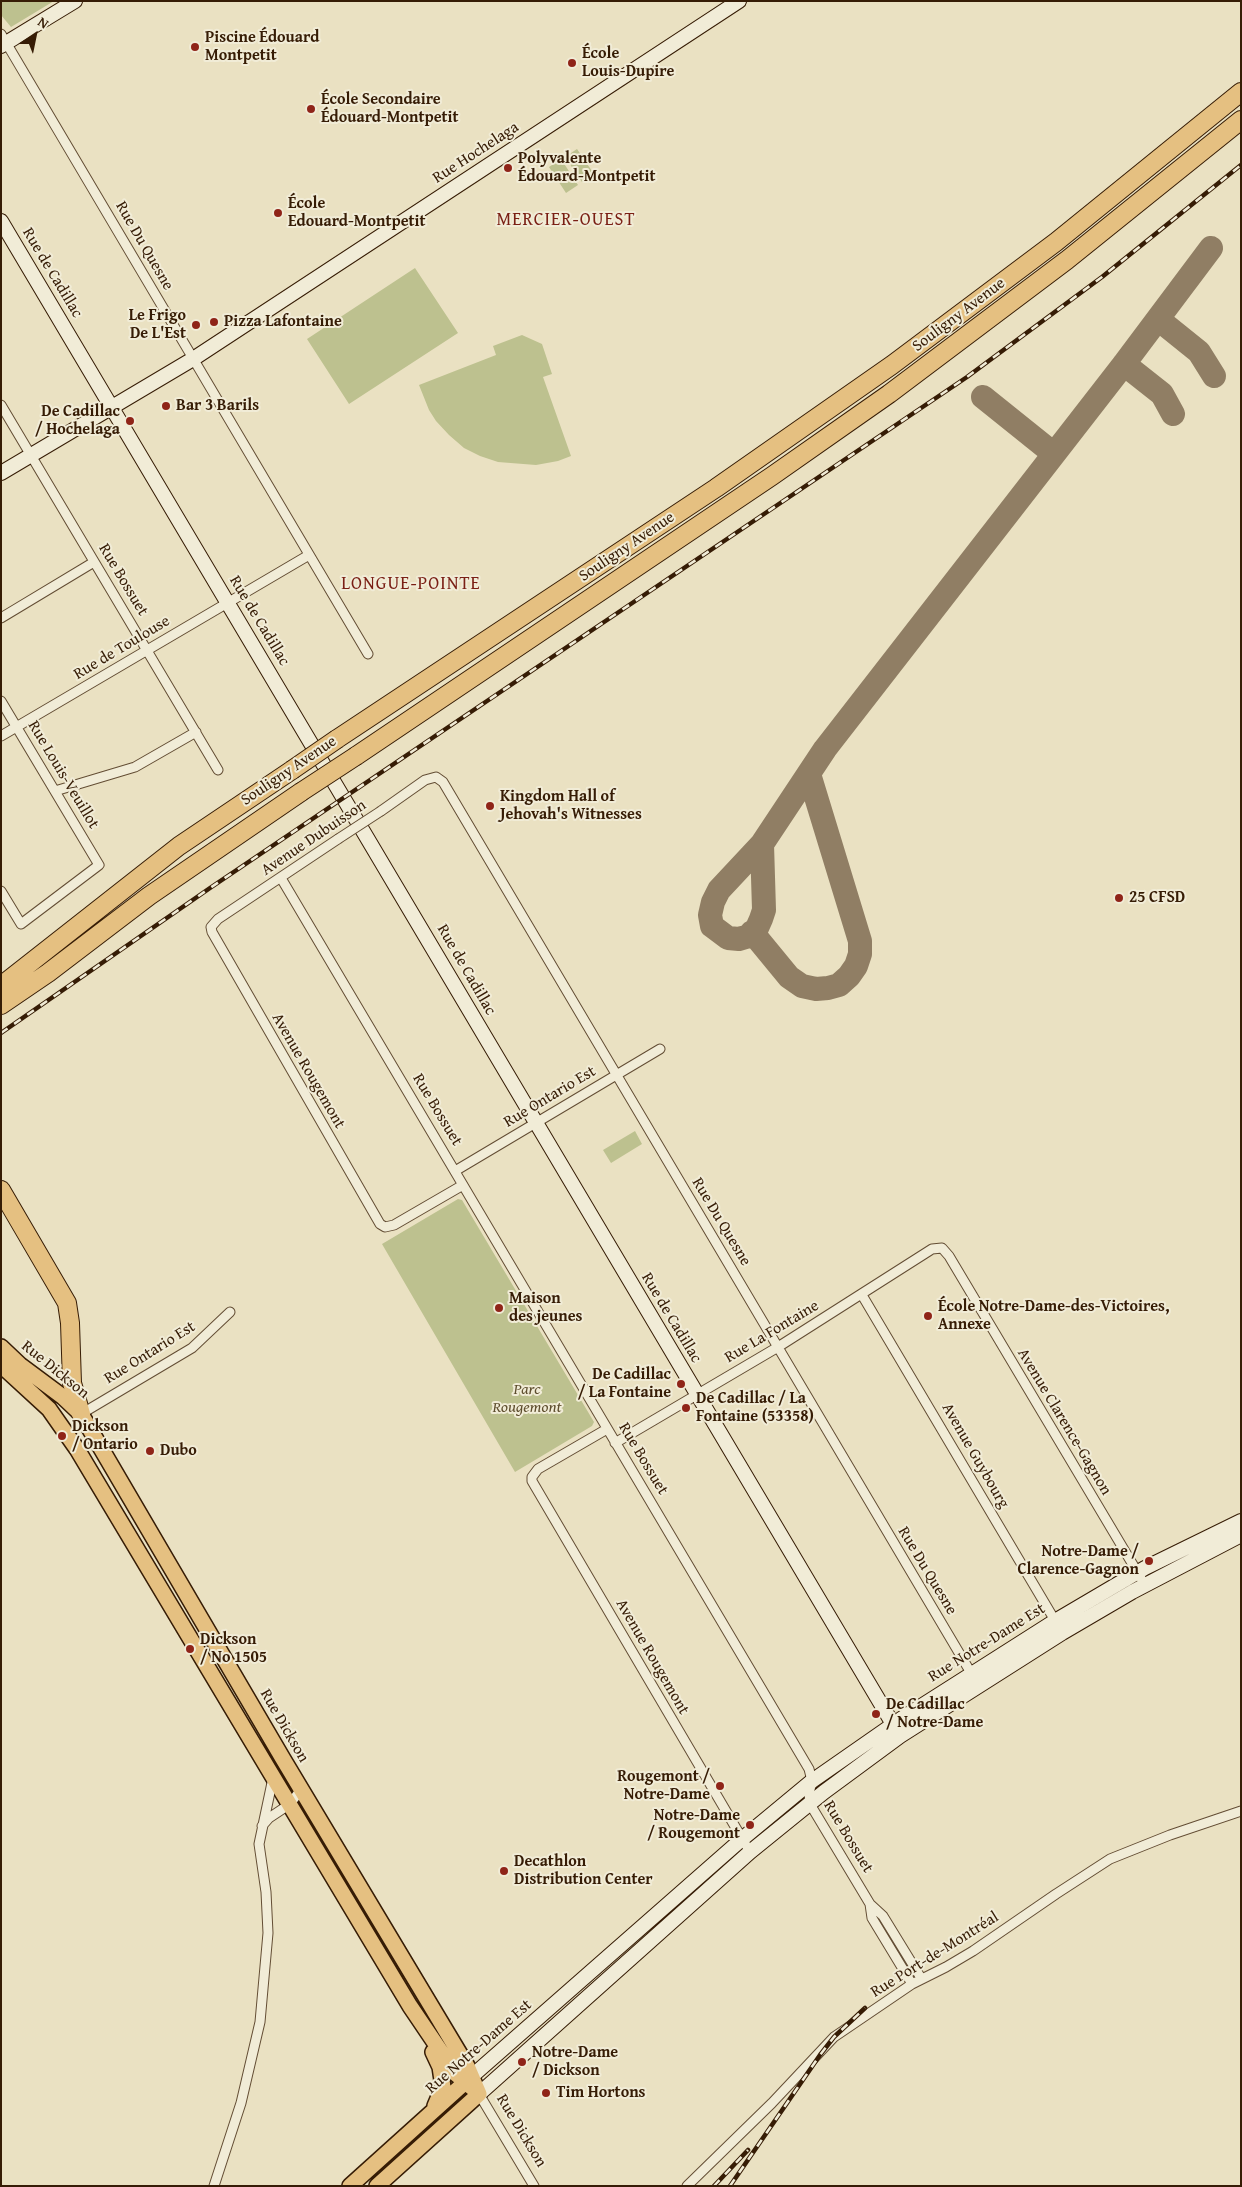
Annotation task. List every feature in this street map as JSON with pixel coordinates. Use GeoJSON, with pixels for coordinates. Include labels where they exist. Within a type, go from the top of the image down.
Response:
{"type":"FeatureCollection","features":[{"type":"Feature","properties":{"kind":"highway","name":"Souligny Avenue"},"geometry":{"type":"LineString","coordinates":[[7,986],[179,846],[708,493],[892,365],[1063,236],[1241,92]]}},
{"type":"Feature","properties":{"kind":"highway","name":"Souligny Avenue"},"geometry":{"type":"LineString","coordinates":[[7,986],[137,905],[301,792],[764,481],[896,389],[1052,272],[1241,120]]}},
{"type":"Feature","properties":{"kind":"highway"},"geometry":{"type":"LineString","coordinates":[[1,1006],[7,986]]}},
{"type":"Feature","properties":{"kind":"highway"},"geometry":{"type":"LineString","coordinates":[[1,1190],[67,1304],[70,1323],[72,1383],[81,1414]]}},
{"type":"Feature","properties":{"kind":"main road"},"geometry":{"type":"LineString","coordinates":[[3,41],[75,1]]}},
{"type":"Feature","properties":{"kind":"main road","name":"Rue Hochelaga"},"geometry":{"type":"LineString","coordinates":[[1,473],[193,359],[739,1]]}},
{"type":"Feature","properties":{"kind":"main road","name":"Rue de Cadillac"},"geometry":{"type":"LineString","coordinates":[[1,221],[896,1730]]}},
{"type":"Feature","properties":{"kind":"main road","name":"Rue Dickson"},"geometry":{"type":"LineString","coordinates":[[1,1347],[20,1365],[63,1396],[81,1414],[339,1851],[468,2080],[478,2094]]}},
{"type":"Feature","properties":{"kind":"main road"},"geometry":{"type":"LineString","coordinates":[[1,1363],[45,1393],[69,1416],[73,1417],[81,1414]]}},
{"type":"Feature","properties":{"kind":"main road","name":"Rue Dickson"},"geometry":{"type":"LineString","coordinates":[[1,1363],[49,1409],[72,1442],[410,2006],[456,2074],[468,2080]]}},
{"type":"Feature","properties":{"kind":"main road","name":"Rue Notre-Dame Est"},"geometry":{"type":"LineString","coordinates":[[377,2186],[478,2094],[637,1943],[742,1839],[812,1781],[1059,1627],[1137,1573],[1241,1521]]}},
{"type":"Feature","properties":{"kind":"main road","name":"Rue Notre-Dame Est"},"geometry":{"type":"LineString","coordinates":[[1059,1627],[1241,1535]]}},
{"type":"Feature","properties":{"kind":"main road","name":"Rue Notre-Dame Est"},"geometry":{"type":"LineString","coordinates":[[350,2186],[432,2110],[810,1804],[896,1730]]}},
{"type":"Feature","properties":{"kind":"main road"},"geometry":{"type":"LineString","coordinates":[[323,1860],[339,1851]]}},
{"type":"Feature","properties":{"kind":"main road"},"geometry":{"type":"LineString","coordinates":[[350,1906],[365,1896]]}},
{"type":"Feature","properties":{"kind":"main road"},"geometry":{"type":"LineString","coordinates":[[410,2006],[436,2058],[441,2074],[443,2087],[440,2097],[432,2110]]}},
{"type":"Feature","properties":{"kind":"street","name":"Rue Du Quesne"},"geometry":{"type":"LineString","coordinates":[[3,41],[368,654]]}},
{"type":"Feature","properties":{"kind":"street","name":"Rue Bossuet"},"geometry":{"type":"LineString","coordinates":[[1,405],[218,770]]}},
{"type":"Feature","properties":{"kind":"street","name":"Rue de Toulouse"},"geometry":{"type":"LineString","coordinates":[[1,736],[310,555]]}},
{"type":"Feature","properties":{"kind":"street"},"geometry":{"type":"LineString","coordinates":[[1,618],[94,562]]}},
{"type":"Feature","properties":{"kind":"street","name":"Rue Louis-Veuillot"},"geometry":{"type":"LineString","coordinates":[[1,701],[99,865],[21,924],[1,890]]}},
{"type":"Feature","properties":{"kind":"street"},"geometry":{"type":"LineString","coordinates":[[55,791],[135,767],[196,732]]}},
{"type":"Feature","properties":{"kind":"street","name":"Rue Du Quesne"},"geometry":{"type":"LineString","coordinates":[[436,777],[445,785],[975,1679]]}},
{"type":"Feature","properties":{"kind":"street","name":"Avenue Dubuisson"},"geometry":{"type":"LineString","coordinates":[[212,927],[218,919],[381,812],[425,780],[436,777]]}},
{"type":"Feature","properties":{"kind":"street","name":"Rue Bossuet"},"geometry":{"type":"LineString","coordinates":[[281,878],[809,1769],[812,1781],[809,1794],[810,1804],[870,1904],[883,1916],[921,1978]]}},
{"type":"Feature","properties":{"kind":"street","name":"Avenue Rougemont"},"geometry":{"type":"LineString","coordinates":[[212,927],[212,932],[219,946],[377,1219],[385,1227],[394,1225],[464,1185]]}},
{"type":"Feature","properties":{"kind":"street","name":"Rue Ontario Est"},"geometry":{"type":"LineString","coordinates":[[455,1171],[660,1049]]}},
{"type":"Feature","properties":{"kind":"street","name":"Rue La Fontaine"},"geometry":{"type":"LineString","coordinates":[[616,1442],[778,1347],[932,1249],[942,1248]]}},
{"type":"Feature","properties":{"kind":"street","name":"Avenue Clarence-Gagnon"},"geometry":{"type":"LineString","coordinates":[[942,1248],[949,1256],[1144,1585]]}},
{"type":"Feature","properties":{"kind":"street","name":"Avenue Guybourg"},"geometry":{"type":"LineString","coordinates":[[862,1295],[1059,1627]]}},
{"type":"Feature","properties":{"kind":"street","name":"Rue Ontario Est"},"geometry":{"type":"LineString","coordinates":[[81,1414],[192,1348],[230,1312]]}},
{"type":"Feature","properties":{"kind":"street","name":"Avenue Rougemont"},"geometry":{"type":"LineString","coordinates":[[607,1429],[538,1469],[532,1477],[533,1484],[750,1852]]}},
{"type":"Feature","properties":{"kind":"street"},"geometry":{"type":"LineString","coordinates":[[214,2186],[241,2103],[260,2022],[268,1933],[266,1892],[259,1844],[273,1776]]}},
{"type":"Feature","properties":{"kind":"street"},"geometry":{"type":"LineString","coordinates":[[262,1827],[269,1818],[290,1804],[302,1788]]}},
{"type":"Feature","properties":{"kind":"street","name":"Rue Port-de-Montréal"},"geometry":{"type":"LineString","coordinates":[[687,2186],[772,2103],[834,2037],[912,1984],[921,1978],[946,1968],[974,1951],[1056,1894],[1110,1860],[1170,1835],[1241,1811]]}},
{"type":"Feature","properties":{"kind":"street","name":"Rue Bossuet"},"geometry":{"type":"LineString","coordinates":[[870,1904],[872,1918],[912,1984]]}},
{"type":"Feature","properties":{"kind":"street","name":"Rue Dickson"},"geometry":{"type":"LineString","coordinates":[[478,2094],[534,2186]]}},
{"type":"Feature","properties":{"kind":"green space"},"geometry":{"type":"Polygon","coordinates":[[[1,1],[54,1],[11,27],[1,15],[1,1]]]}},
{"type":"Feature","properties":{"kind":"green space"},"geometry":{"type":"Polygon","coordinates":[[[577,149],[594,174],[582,182],[565,157],[577,149]]]}},
{"type":"Feature","properties":{"kind":"green space"},"geometry":{"type":"Polygon","coordinates":[[[561,159],[578,185],[566,193],[549,167],[561,159]]]}},
{"type":"Feature","properties":{"kind":"green space"},"geometry":{"type":"Polygon","coordinates":[[[415,268],[458,333],[349,404],[307,339],[415,268]]]}},
{"type":"Feature","properties":{"kind":"green space"},"geometry":{"type":"Polygon","coordinates":[[[522,335],[542,344],[552,374],[543,377],[571,456],[558,461],[536,465],[498,462],[464,448],[436,421],[429,410],[419,385],[496,355],[493,346],[522,335]]]}},
{"type":"Feature","properties":{"kind":"green space"},"geometry":{"type":"Polygon","coordinates":[[[635,1131],[642,1144],[611,1163],[603,1150],[635,1131]]]}},
{"type":"Feature","properties":{"kind":"green space","name":"Parc Rougemont"},"geometry":{"type":"Polygon","coordinates":[[[458,1199],[462,1200],[594,1422],[592,1426],[515,1472],[382,1244],[458,1199]]]}},
{"type":"Feature","properties":{"kind":"taxiway"},"geometry":{"type":"LineString","coordinates":[[762,844],[764,910],[761,919],[757,928],[749,936],[739,939],[728,938],[712,926],[710,915],[713,902],[719,890],[762,844],[825,749],[1124,364],[1211,248]]}},
{"type":"Feature","properties":{"kind":"taxiway"},"geometry":{"type":"LineString","coordinates":[[1158,319],[1199,352],[1214,376]]}},
{"type":"Feature","properties":{"kind":"taxiway"},"geometry":{"type":"LineString","coordinates":[[1124,364],[1162,394],[1173,414]]}},
{"type":"Feature","properties":{"kind":"taxiway"},"geometry":{"type":"LineString","coordinates":[[983,397],[1054,454]]}},
{"type":"Feature","properties":{"kind":"taxiway"},"geometry":{"type":"LineString","coordinates":[[752,932],[789,977],[802,986],[816,989],[839,985],[856,966],[860,954],[860,941],[809,774]]}},
{"type":"Feature","properties":{"kind":"railway"},"geometry":{"type":"LineString","coordinates":[[1,1033],[210,888],[967,377],[1102,277],[1241,165]]}},
{"type":"Feature","properties":{"kind":"railway"},"geometry":{"type":"LineString","coordinates":[[730,2186],[820,2055],[834,2037],[865,2008]]}},
{"type":"Feature","properties":{"kind":"railway"},"geometry":{"type":"LineString","coordinates":[[714,2186],[748,2150]]}},
{"type":"Feature","properties":{"kind":"place","name":"Piscine Édouard Montpetit"},"geometry":{"type":"Point","coordinates":[195,47]}},
{"type":"Feature","properties":{"kind":"place","name":"École Louis-Dupire"},"geometry":{"type":"Point","coordinates":[572,63]}},
{"type":"Feature","properties":{"kind":"place","name":"École Secondaire Édouard-Montpetit"},"geometry":{"type":"Point","coordinates":[311,109]}},
{"type":"Feature","properties":{"kind":"place","name":"Polyvalente Édouard-Montpetit"},"geometry":{"type":"Point","coordinates":[508,168]}},
{"type":"Feature","properties":{"kind":"place","name":"École Edouard-Montpetit"},"geometry":{"type":"Point","coordinates":[278,213]}},
{"type":"Feature","properties":{"kind":"place","name":"Pizza Lafontaine"},"geometry":{"type":"Point","coordinates":[214,322]}},
{"type":"Feature","properties":{"kind":"place","name":"Le Frigo De L'Est"},"geometry":{"type":"Point","coordinates":[196,325]}},
{"type":"Feature","properties":{"kind":"place","name":"Bar 3 Barils"},"geometry":{"type":"Point","coordinates":[166,406]}},
{"type":"Feature","properties":{"kind":"place","name":"De Cadillac / Hochelaga"},"geometry":{"type":"Point","coordinates":[130,421]}},
{"type":"Feature","properties":{"kind":"place","name":"Kingdom Hall of Jehovah's Witnesses"},"geometry":{"type":"Point","coordinates":[490,806]}},
{"type":"Feature","properties":{"kind":"place","name":"25 CFSD"},"geometry":{"type":"Point","coordinates":[1119,898]}},
{"type":"Feature","properties":{"kind":"place","name":"Maison des jeunes"},"geometry":{"type":"Point","coordinates":[499,1308]}},
{"type":"Feature","properties":{"kind":"place","name":"École Notre-Dame-des-Victoires, Annexe"},"geometry":{"type":"Point","coordinates":[928,1316]}},
{"type":"Feature","properties":{"kind":"place","name":"De Cadillac / La Fontaine"},"geometry":{"type":"Point","coordinates":[681,1384]}},
{"type":"Feature","properties":{"kind":"place","name":"De Cadillac / La Fontaine (53358)"},"geometry":{"type":"Point","coordinates":[686,1408]}},
{"type":"Feature","properties":{"kind":"place","name":"Dickson / Ontario"},"geometry":{"type":"Point","coordinates":[62,1436]}},
{"type":"Feature","properties":{"kind":"place","name":"Dubo"},"geometry":{"type":"Point","coordinates":[150,1451]}},
{"type":"Feature","properties":{"kind":"place","name":"Notre-Dame / Clarence-Gagnon"},"geometry":{"type":"Point","coordinates":[1149,1561]}},
{"type":"Feature","properties":{"kind":"place","name":"Dickson / No 1505"},"geometry":{"type":"Point","coordinates":[190,1649]}},
{"type":"Feature","properties":{"kind":"place","name":"De Cadillac / Notre-Dame"},"geometry":{"type":"Point","coordinates":[876,1714]}},
{"type":"Feature","properties":{"kind":"place","name":"Rougemont / Notre-Dame"},"geometry":{"type":"Point","coordinates":[720,1786]}},
{"type":"Feature","properties":{"kind":"place","name":"Notre-Dame / Rougemont"},"geometry":{"type":"Point","coordinates":[750,1825]}},
{"type":"Feature","properties":{"kind":"place","name":"Decathlon Distribution Center"},"geometry":{"type":"Point","coordinates":[504,1871]}},
{"type":"Feature","properties":{"kind":"place","name":"Notre-Dame / Dickson"},"geometry":{"type":"Point","coordinates":[522,2062]}},
{"type":"Feature","properties":{"kind":"place","name":"Tim Hortons"},"geometry":{"type":"Point","coordinates":[546,2093]}},
{"type":"Feature","properties":{"kind":"district","name":"MERCIER-OUEST"},"geometry":{"type":"Point","coordinates":[566,220]}},
{"type":"Feature","properties":{"kind":"district","name":"LONGUE-POINTE"},"geometry":{"type":"Point","coordinates":[411,584]}}]}
